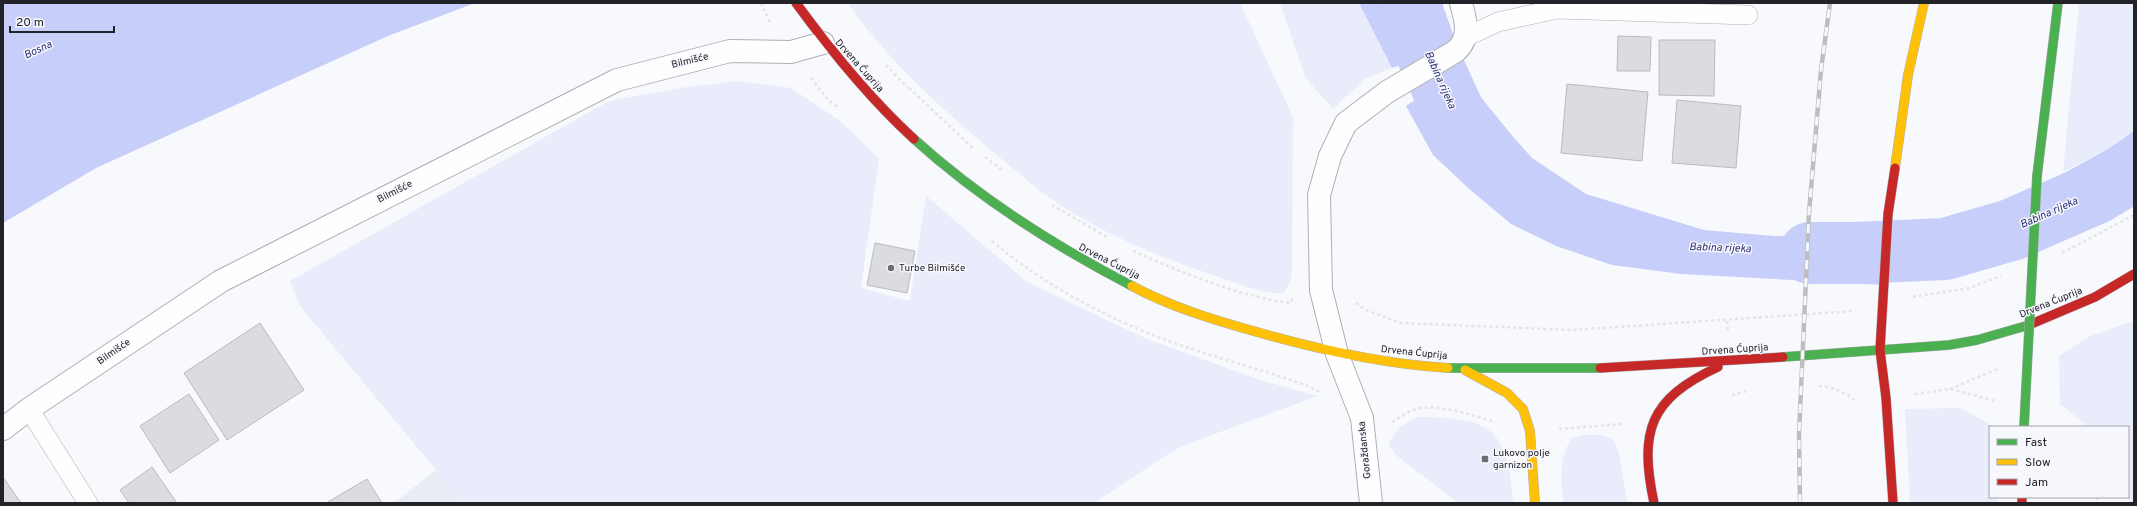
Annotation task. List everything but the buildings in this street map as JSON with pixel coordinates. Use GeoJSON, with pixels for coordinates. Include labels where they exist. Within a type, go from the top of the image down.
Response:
{"type":"FeatureCollection","features":[{"type":"Feature","properties":{"kind":"main road","name":"Drvena Ćuprija"},"geometry":{"type":"LineString","coordinates":[[796,3],[823,43],[909,136],[1000,210],[1077,258],[1163,301],[1247,330],[1337,354],[1421,366],[1462,368],[1633,367],[1732,362],[1956,344],[2002,334],[2077,306],[2115,288],[2134,274]]}},
{"type":"Feature","properties":{"kind":"main road"},"geometry":{"type":"LineString","coordinates":[[1893,503],[1886,398],[1880,350],[1888,214],[1908,75],[1924,3]]}},
{"type":"Feature","properties":{"kind":"main road"},"geometry":{"type":"LineString","coordinates":[[2024,426],[2037,176],[2058,3]]}},
{"type":"Feature","properties":{"kind":"main road"},"geometry":{"type":"LineString","coordinates":[[2115,288],[2128,288]]}},
{"type":"Feature","properties":{"kind":"main road"},"geometry":{"type":"LineString","coordinates":[[1654,503],[1650,488],[1647,455],[1648,435],[1653,420],[1663,402],[1684,384],[1701,373],[1732,362]]}},
{"type":"Feature","properties":{"kind":"main road"},"geometry":{"type":"LineString","coordinates":[[1462,368],[1508,393],[1523,409],[1530,431],[1531,464],[1535,503]]}},
{"type":"Feature","properties":{"kind":"street"},"geometry":{"type":"LineString","coordinates":[[1461,3],[1466,23],[1461,44]]}},
{"type":"Feature","properties":{"kind":"street","name":"Bilmišće"},"geometry":{"type":"LineString","coordinates":[[3,430],[29,409],[221,281],[617,80],[730,51],[791,52],[823,43]]}},
{"type":"Feature","properties":{"kind":"street","name":"Goraždanska"},"geometry":{"type":"LineString","coordinates":[[1371,503],[1362,418],[1337,354],[1320,290],[1320,195],[1330,156],[1346,123],[1387,92],[1461,44]]}},
{"type":"Feature","properties":{"kind":"lane"},"geometry":{"type":"LineString","coordinates":[[1461,44],[1498,22],[1557,9],[1748,15]]}},
{"type":"Feature","properties":{"kind":"lane"},"geometry":{"type":"LineString","coordinates":[[29,409],[88,503]]}},
{"type":"Feature","properties":{"kind":"path"},"geometry":{"type":"LineString","coordinates":[[909,88],[974,149]]}},
{"type":"Feature","properties":{"kind":"path"},"geometry":{"type":"LineString","coordinates":[[980,154],[1004,172]]}},
{"type":"Feature","properties":{"kind":"path"},"geometry":{"type":"LineString","coordinates":[[1048,203],[1113,241]]}},
{"type":"Feature","properties":{"kind":"path"},"geometry":{"type":"LineString","coordinates":[[1126,248],[1200,280],[1265,299],[1290,303],[1299,288],[1320,290],[1354,302],[1366,310],[1400,323],[1573,330],[1855,311],[1883,303]]}},
{"type":"Feature","properties":{"kind":"path"},"geometry":{"type":"LineString","coordinates":[[1886,398],[1950,389],[2001,403]]}},
{"type":"Feature","properties":{"kind":"shaded area"},"geometry":{"type":"Polygon","coordinates":[[[848,3],[1240,3],[1293,117],[1292,274],[1289,285],[1283,293],[1274,293],[1255,290],[1237,284],[1140,247],[1106,231],[1062,206],[1020,175],[933,99],[879,44],[848,3]]]}},
{"type":"Feature","properties":{"kind":"shaded area"},"geometry":{"type":"Polygon","coordinates":[[[1280,3],[1359,3],[1392,68],[1365,79],[1333,109],[1305,77],[1280,3]]]}},
{"type":"Feature","properties":{"kind":"shaded area"},"geometry":{"type":"Polygon","coordinates":[[[2079,3],[2134,3],[2134,131],[2108,149],[2063,172],[2079,3]]]}},
{"type":"Feature","properties":{"kind":"shaded area"},"geometry":{"type":"Polygon","coordinates":[[[738,81],[791,88],[839,120],[879,158],[861,288],[910,301],[926,196],[1027,282],[1147,339],[1260,380],[1318,396],[1179,447],[1094,503],[460,503],[436,470],[300,306],[290,281],[609,101],[687,87],[738,81]]]}},
{"type":"Feature","properties":{"kind":"shaded area"},"geometry":{"type":"Polygon","coordinates":[[[2134,321],[2134,503],[2130,503],[2128,498],[2129,426],[2088,426],[2060,404],[2059,356],[2090,336],[2134,321]]]}},
{"type":"Feature","properties":{"kind":"shaded area"},"geometry":{"type":"Polygon","coordinates":[[[1961,408],[1992,426],[1989,426],[1989,498],[1997,498],[1997,503],[1910,503],[1905,409],[1961,408]]]}},
{"type":"Feature","properties":{"kind":"shaded area"},"geometry":{"type":"Polygon","coordinates":[[[1418,417],[1463,420],[1479,425],[1491,432],[1500,443],[1506,458],[1513,503],[1459,503],[1397,456],[1389,446],[1391,440],[1396,431],[1418,417]]]}},
{"type":"Feature","properties":{"kind":"shaded area"},"geometry":{"type":"Polygon","coordinates":[[[1584,435],[1603,435],[1614,440],[1621,463],[1628,503],[1564,503],[1561,478],[1567,446],[1571,438],[1584,435]]]}},
{"type":"Feature","properties":{"kind":"shaded area"},"geometry":{"type":"Polygon","coordinates":[[[436,470],[460,503],[394,503],[436,470]]]}},
{"type":"Feature","properties":{"kind":"water","name":"Bosna"},"geometry":{"type":"Polygon","coordinates":[[[3,3],[475,3],[388,36],[96,168],[3,223],[3,3]]]}},
{"type":"Feature","properties":{"kind":"water"},"geometry":{"type":"Polygon","coordinates":[[[1359,3],[1442,3],[1453,46],[1392,68],[1359,3]]]}},
{"type":"Feature","properties":{"kind":"water"},"geometry":{"type":"Polygon","coordinates":[[[1459,70],[1507,130],[1532,158],[1586,194],[1704,230],[1774,236],[1882,234],[1884,285],[1681,274],[1612,265],[1556,246],[1511,224],[1467,187],[1433,155],[1406,106],[1459,70]]]}},
{"type":"Feature","properties":{"kind":"water"},"geometry":{"type":"Polygon","coordinates":[[[2134,131],[2134,200],[2123,207],[2005,255],[1923,276],[1921,232],[2008,204],[2108,149],[2134,131]]]}},
{"type":"Feature","properties":{"kind":"waterway","name":"Babina rijeka"},"geometry":{"type":"LineString","coordinates":[[1409,3],[1428,56],[1455,115],[1487,154]]}},
{"type":"Feature","properties":{"kind":"waterway","name":"Babina rijeka"},"geometry":{"type":"LineString","coordinates":[[1810,253],[1855,253],[1945,249],[2011,230],[2096,193],[2134,170]]}},
{"type":"Feature","properties":{"kind":"railway"},"geometry":{"type":"LineString","coordinates":[[1800,503],[1799,434],[1809,213],[1821,70],[1830,3]]}},
{"type":"Feature","properties":{"kind":"traffic: fast"},"geometry":{"type":"LineString","coordinates":[[2037,176],[2058,3]]}},
{"type":"Feature","properties":{"kind":"traffic: fast"},"geometry":{"type":"LineString","coordinates":[[914,139],[965,182],[1018,220],[1074,254],[1132,286]]}},
{"type":"Feature","properties":{"kind":"traffic: fast"},"geometry":{"type":"LineString","coordinates":[[2024,426],[2037,176]]}},
{"type":"Feature","properties":{"kind":"traffic: fast"},"geometry":{"type":"LineString","coordinates":[[1783,357],[1949,345],[1977,340],[2029,325]]}},
{"type":"Feature","properties":{"kind":"traffic: fast"},"geometry":{"type":"LineString","coordinates":[[1448,368],[1600,368]]}},
{"type":"Feature","properties":{"kind":"traffic: slow"},"geometry":{"type":"LineString","coordinates":[[1895,168],[1908,75],[1924,3]]}},
{"type":"Feature","properties":{"kind":"traffic: slow"},"geometry":{"type":"LineString","coordinates":[[1132,286],[1147,294],[1193,312],[1281,339],[1376,360],[1448,368]]}},
{"type":"Feature","properties":{"kind":"traffic: slow"},"geometry":{"type":"LineString","coordinates":[[1465,370],[1507,393],[1523,409],[1530,431],[1535,503]]}},
{"type":"Feature","properties":{"kind":"traffic: jam"},"geometry":{"type":"LineString","coordinates":[[796,3],[823,39],[866,91],[914,139]]}},
{"type":"Feature","properties":{"kind":"traffic: jam"},"geometry":{"type":"LineString","coordinates":[[1893,503],[1886,398],[1880,350],[1888,214],[1895,168]]}},
{"type":"Feature","properties":{"kind":"traffic: jam"},"geometry":{"type":"LineString","coordinates":[[2029,325],[2095,297],[2134,274]]}},
{"type":"Feature","properties":{"kind":"traffic: jam"},"geometry":{"type":"LineString","coordinates":[[1600,368],[1783,357]]}},
{"type":"Feature","properties":{"kind":"traffic: jam"},"geometry":{"type":"LineString","coordinates":[[1654,503],[1648,456],[1649,437],[1654,420],[1663,405],[1677,392],[1695,379],[1718,367]]}},
{"type":"Feature","properties":{"kind":"traffic: jam"},"geometry":{"type":"LineString","coordinates":[[2022,498],[2022,503]]}},
{"type":"Feature","properties":{"kind":"place","name":"Turbe Bilmišće"},"geometry":{"type":"Point","coordinates":[891,268]}},
{"type":"Feature","properties":{"kind":"place","name":"Lukovo polje garnizon"},"geometry":{"type":"Point","coordinates":[1485,459]}}]}
